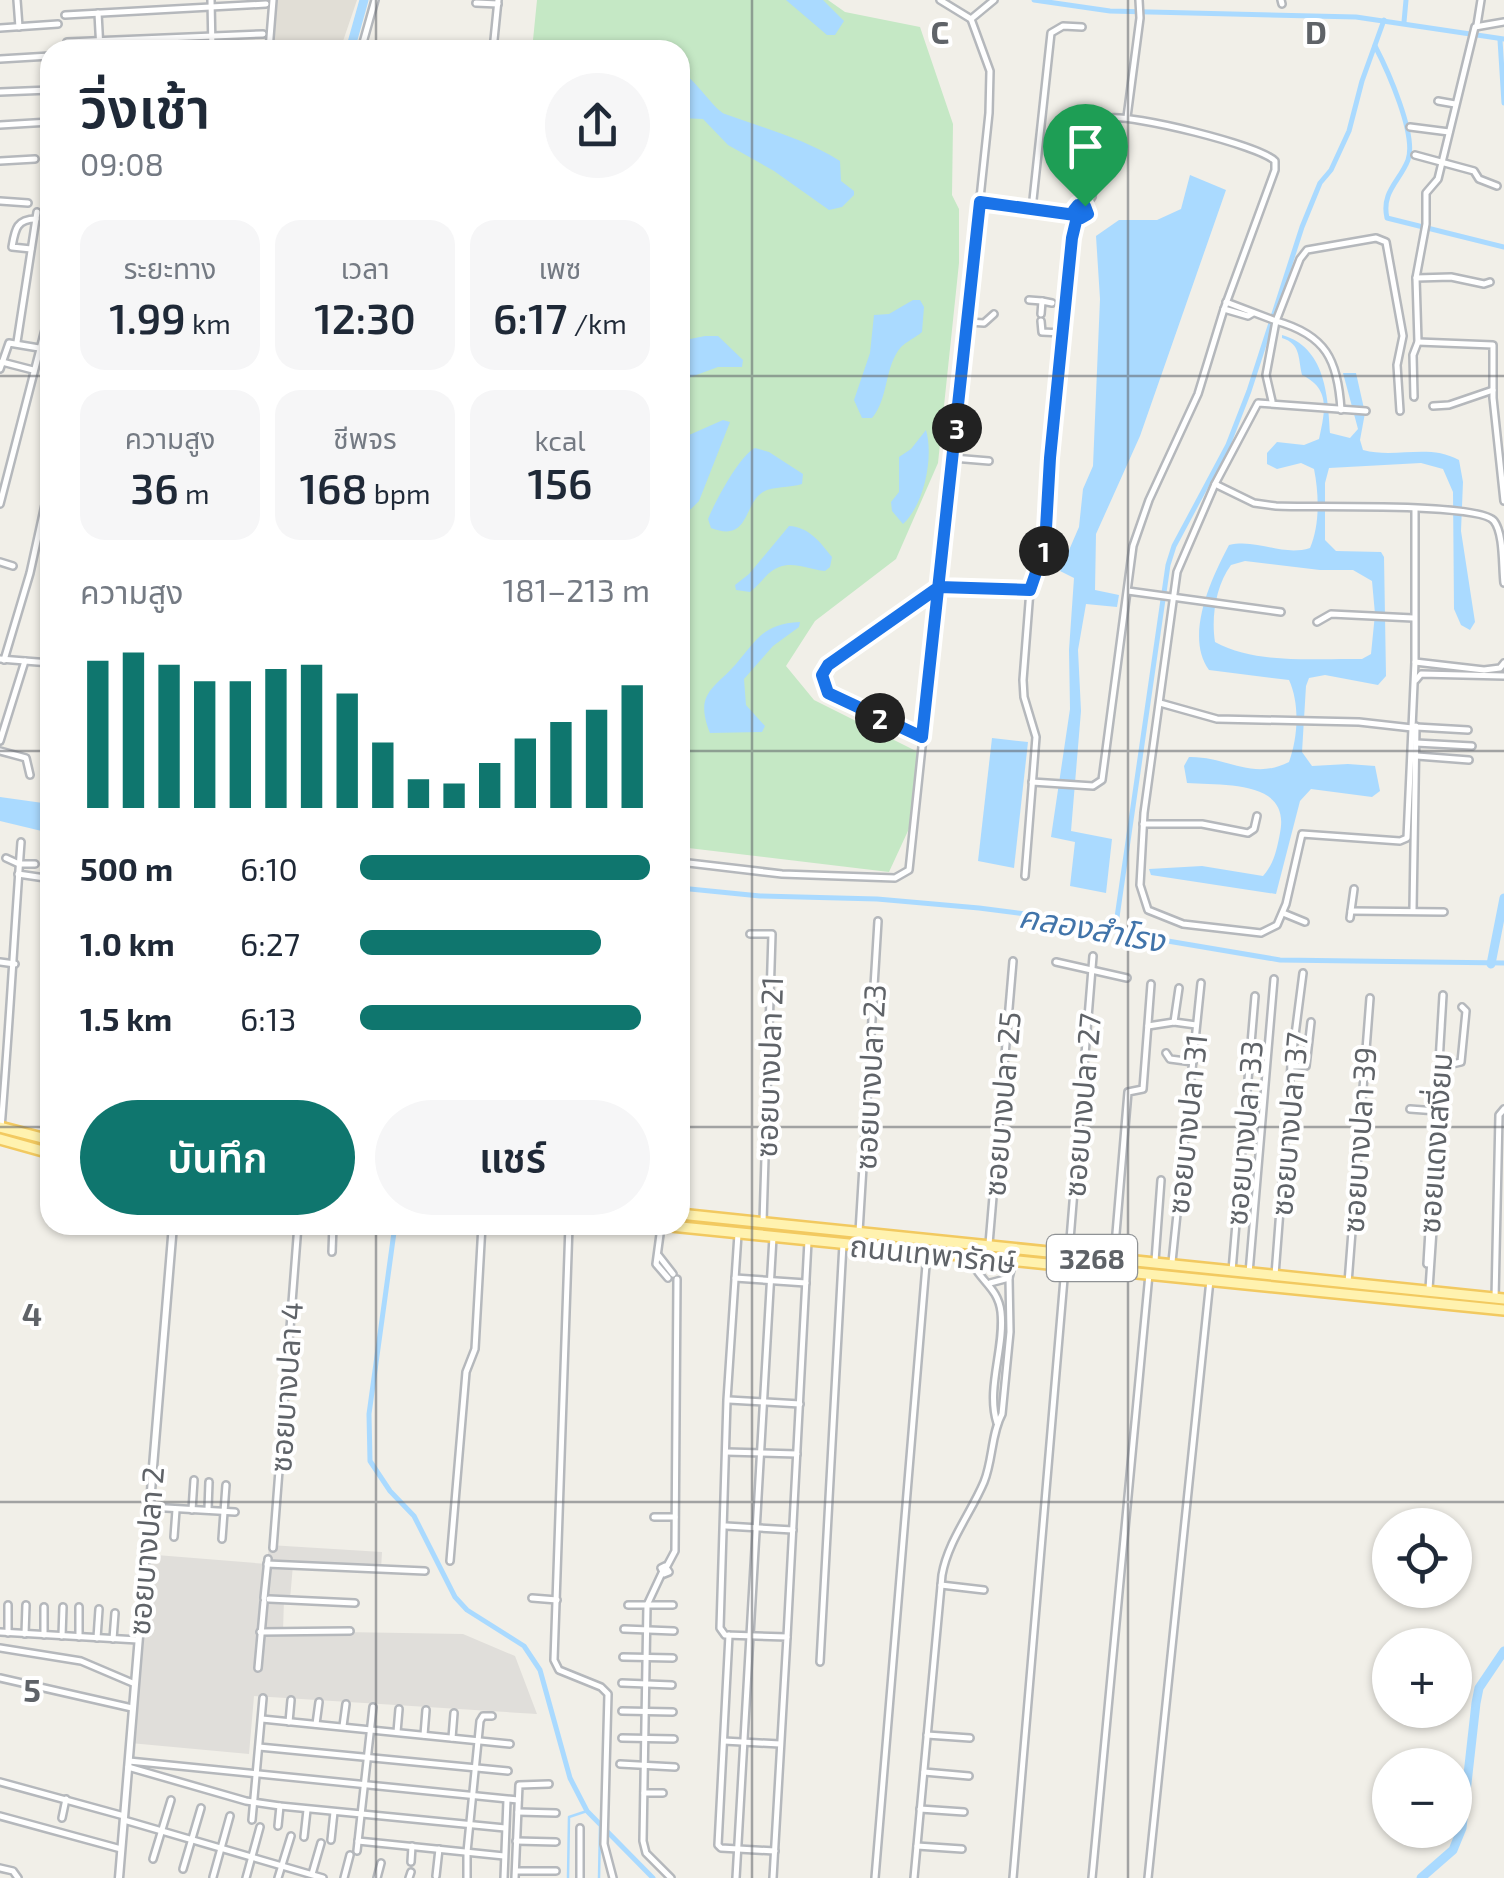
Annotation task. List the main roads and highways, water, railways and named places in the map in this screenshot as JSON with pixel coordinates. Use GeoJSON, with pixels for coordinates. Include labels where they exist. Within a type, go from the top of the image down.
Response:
{"type":"FeatureCollection","features":[{"type":"Feature","properties":{"kind":"main road"},"geometry":{"type":"LineString","coordinates":[[1,1128],[40,1138]]}},
{"type":"Feature","properties":{"kind":"main road"},"geometry":{"type":"LineString","coordinates":[[1,1141],[40,1151]]}},
{"type":"Feature","properties":{"kind":"main road","name":"ถนนเทพารักษ์"},"geometry":{"type":"LineString","coordinates":[[690,1215],[1500,1299]]}},
{"type":"Feature","properties":{"kind":"main road","name":"ถนนเทพารักษ์"},"geometry":{"type":"LineString","coordinates":[[690,1228],[1504,1310]]}},
{"type":"Feature","properties":{"kind":"main road"},"geometry":{"type":"LineString","coordinates":[[1092,1258],[1092,1269]]}},
{"type":"Feature","properties":{"kind":"water"},"geometry":{"type":"Polygon","coordinates":[[[786,0],[823,0],[844,21],[835,35],[827,35],[786,0]]]}},
{"type":"Feature","properties":{"kind":"water"},"geometry":{"type":"Polygon","coordinates":[[[690,79],[725,114],[797,140],[840,161],[841,181],[854,195],[842,207],[829,210],[774,171],[728,145],[703,119],[690,118],[690,79]]]}},
{"type":"Feature","properties":{"kind":"water"},"geometry":{"type":"Polygon","coordinates":[[[1190,175],[1226,190],[1140,436],[1096,534],[1095,590],[1119,595],[1117,607],[1086,604],[1078,650],[1081,711],[1071,831],[1112,839],[1106,893],[1070,886],[1075,842],[1051,837],[1070,709],[1074,578],[1060,571],[1079,527],[1083,489],[1093,466],[1100,299],[1096,236],[1119,220],[1157,220],[1181,209],[1190,175]]]}},
{"type":"Feature","properties":{"kind":"water"},"geometry":{"type":"Polygon","coordinates":[[[920,300],[924,307],[922,332],[901,347],[877,410],[872,418],[862,418],[854,400],[870,353],[874,315],[889,314],[920,300]]]}},
{"type":"Feature","properties":{"kind":"water"},"geometry":{"type":"Polygon","coordinates":[[[718,336],[743,360],[742,367],[718,367],[690,377],[690,339],[718,336]]]}},
{"type":"Feature","properties":{"kind":"water"},"geometry":{"type":"Polygon","coordinates":[[[1282,338],[1296,341],[1316,361],[1328,403],[1330,433],[1350,438],[1358,429],[1343,373],[1356,373],[1365,413],[1360,440],[1363,450],[1436,453],[1459,460],[1463,482],[1461,531],[1475,622],[1470,630],[1461,625],[1454,609],[1453,492],[1443,469],[1421,463],[1329,468],[1325,483],[1325,540],[1336,551],[1381,552],[1384,557],[1386,676],[1378,685],[1325,675],[1309,678],[1302,752],[1312,766],[1375,766],[1380,791],[1372,797],[1311,789],[1300,801],[1276,894],[1151,875],[1149,869],[1202,866],[1263,876],[1276,850],[1281,815],[1275,803],[1251,789],[1187,783],[1184,766],[1189,757],[1263,769],[1289,762],[1292,752],[1296,710],[1289,680],[1209,670],[1199,641],[1203,607],[1229,545],[1300,550],[1310,548],[1316,529],[1314,469],[1301,463],[1277,469],[1267,464],[1267,453],[1277,442],[1304,445],[1319,439],[1323,419],[1322,394],[1302,375],[1296,348],[1282,338]],[[1245,561],[1231,565],[1216,602],[1215,642],[1249,654],[1287,659],[1362,659],[1371,654],[1375,614],[1372,581],[1353,570],[1245,561]]]}},
{"type":"Feature","properties":{"kind":"water"},"geometry":{"type":"Polygon","coordinates":[[[723,420],[730,422],[699,501],[690,509],[690,435],[723,420]]]}},
{"type":"Feature","properties":{"kind":"water"},"geometry":{"type":"Polygon","coordinates":[[[926,430],[929,453],[922,493],[903,524],[892,511],[891,502],[899,492],[899,457],[926,430]]]}},
{"type":"Feature","properties":{"kind":"water"},"geometry":{"type":"Polygon","coordinates":[[[755,448],[769,452],[803,474],[802,484],[763,492],[733,530],[711,528],[708,519],[722,491],[742,460],[755,448]]]}},
{"type":"Feature","properties":{"kind":"water"},"geometry":{"type":"Polygon","coordinates":[[[789,526],[808,532],[818,541],[832,557],[830,567],[825,571],[782,566],[750,592],[736,590],[735,585],[789,526]]]}},
{"type":"Feature","properties":{"kind":"water"},"geometry":{"type":"Polygon","coordinates":[[[800,622],[744,679],[746,705],[765,726],[762,732],[710,733],[704,709],[714,686],[762,635],[777,626],[800,622]]]}},
{"type":"Feature","properties":{"kind":"water"},"geometry":{"type":"Polygon","coordinates":[[[992,738],[1028,742],[1014,868],[978,861],[992,738]]]}},
{"type":"Feature","properties":{"kind":"water"},"geometry":{"type":"Polygon","coordinates":[[[0,797],[40,803],[40,831],[0,821],[0,797]]]}},
{"type":"Feature","properties":{"kind":"waterway"},"geometry":{"type":"LineString","coordinates":[[353,40],[364,0]]}},
{"type":"Feature","properties":{"kind":"waterway"},"geometry":{"type":"LineString","coordinates":[[1034,0],[1110,11],[1356,17],[1504,39]]}},
{"type":"Feature","properties":{"kind":"waterway"},"geometry":{"type":"LineString","coordinates":[[1404,22],[1406,0]]}},
{"type":"Feature","properties":{"kind":"waterway"},"geometry":{"type":"LineString","coordinates":[[1115,931],[1168,565],[1174,546],[1228,445],[1302,227],[1320,183],[1331,170],[1349,131],[1384,20]]}},
{"type":"Feature","properties":{"kind":"waterway"},"geometry":{"type":"LineString","coordinates":[[1500,40],[1504,103]]}},
{"type":"Feature","properties":{"kind":"waterway"},"geometry":{"type":"LineString","coordinates":[[1375,46],[1399,102],[1410,149],[1405,167],[1389,194],[1387,218],[1504,247]]}},
{"type":"Feature","properties":{"kind":"waterway","name":"คลองสำโรง"},"geometry":{"type":"LineString","coordinates":[[690,889],[979,908],[1280,960],[1504,963]]}},
{"type":"Feature","properties":{"kind":"waterway"},"geometry":{"type":"LineString","coordinates":[[1491,964],[1504,898]]}},
{"type":"Feature","properties":{"kind":"waterway"},"geometry":{"type":"LineString","coordinates":[[394,1235],[369,1414],[370,1461],[390,1491],[414,1516],[455,1597],[467,1610],[524,1646],[540,1670],[570,1778],[587,1811],[653,1878]]}},
{"type":"Feature","properties":{"kind":"waterway"},"geometry":{"type":"LineString","coordinates":[[1421,1878],[1453,1850],[1462,1828],[1479,1688],[1504,1651]]}},
{"type":"Feature","properties":{"kind":"waterway"},"geometry":{"type":"LineString","coordinates":[[568,1878],[569,1817],[587,1811]]}},
{"type":"Feature","properties":{"kind":"waterway"},"geometry":{"type":"LineString","coordinates":[[599,1878],[600,1827]]}}]}
